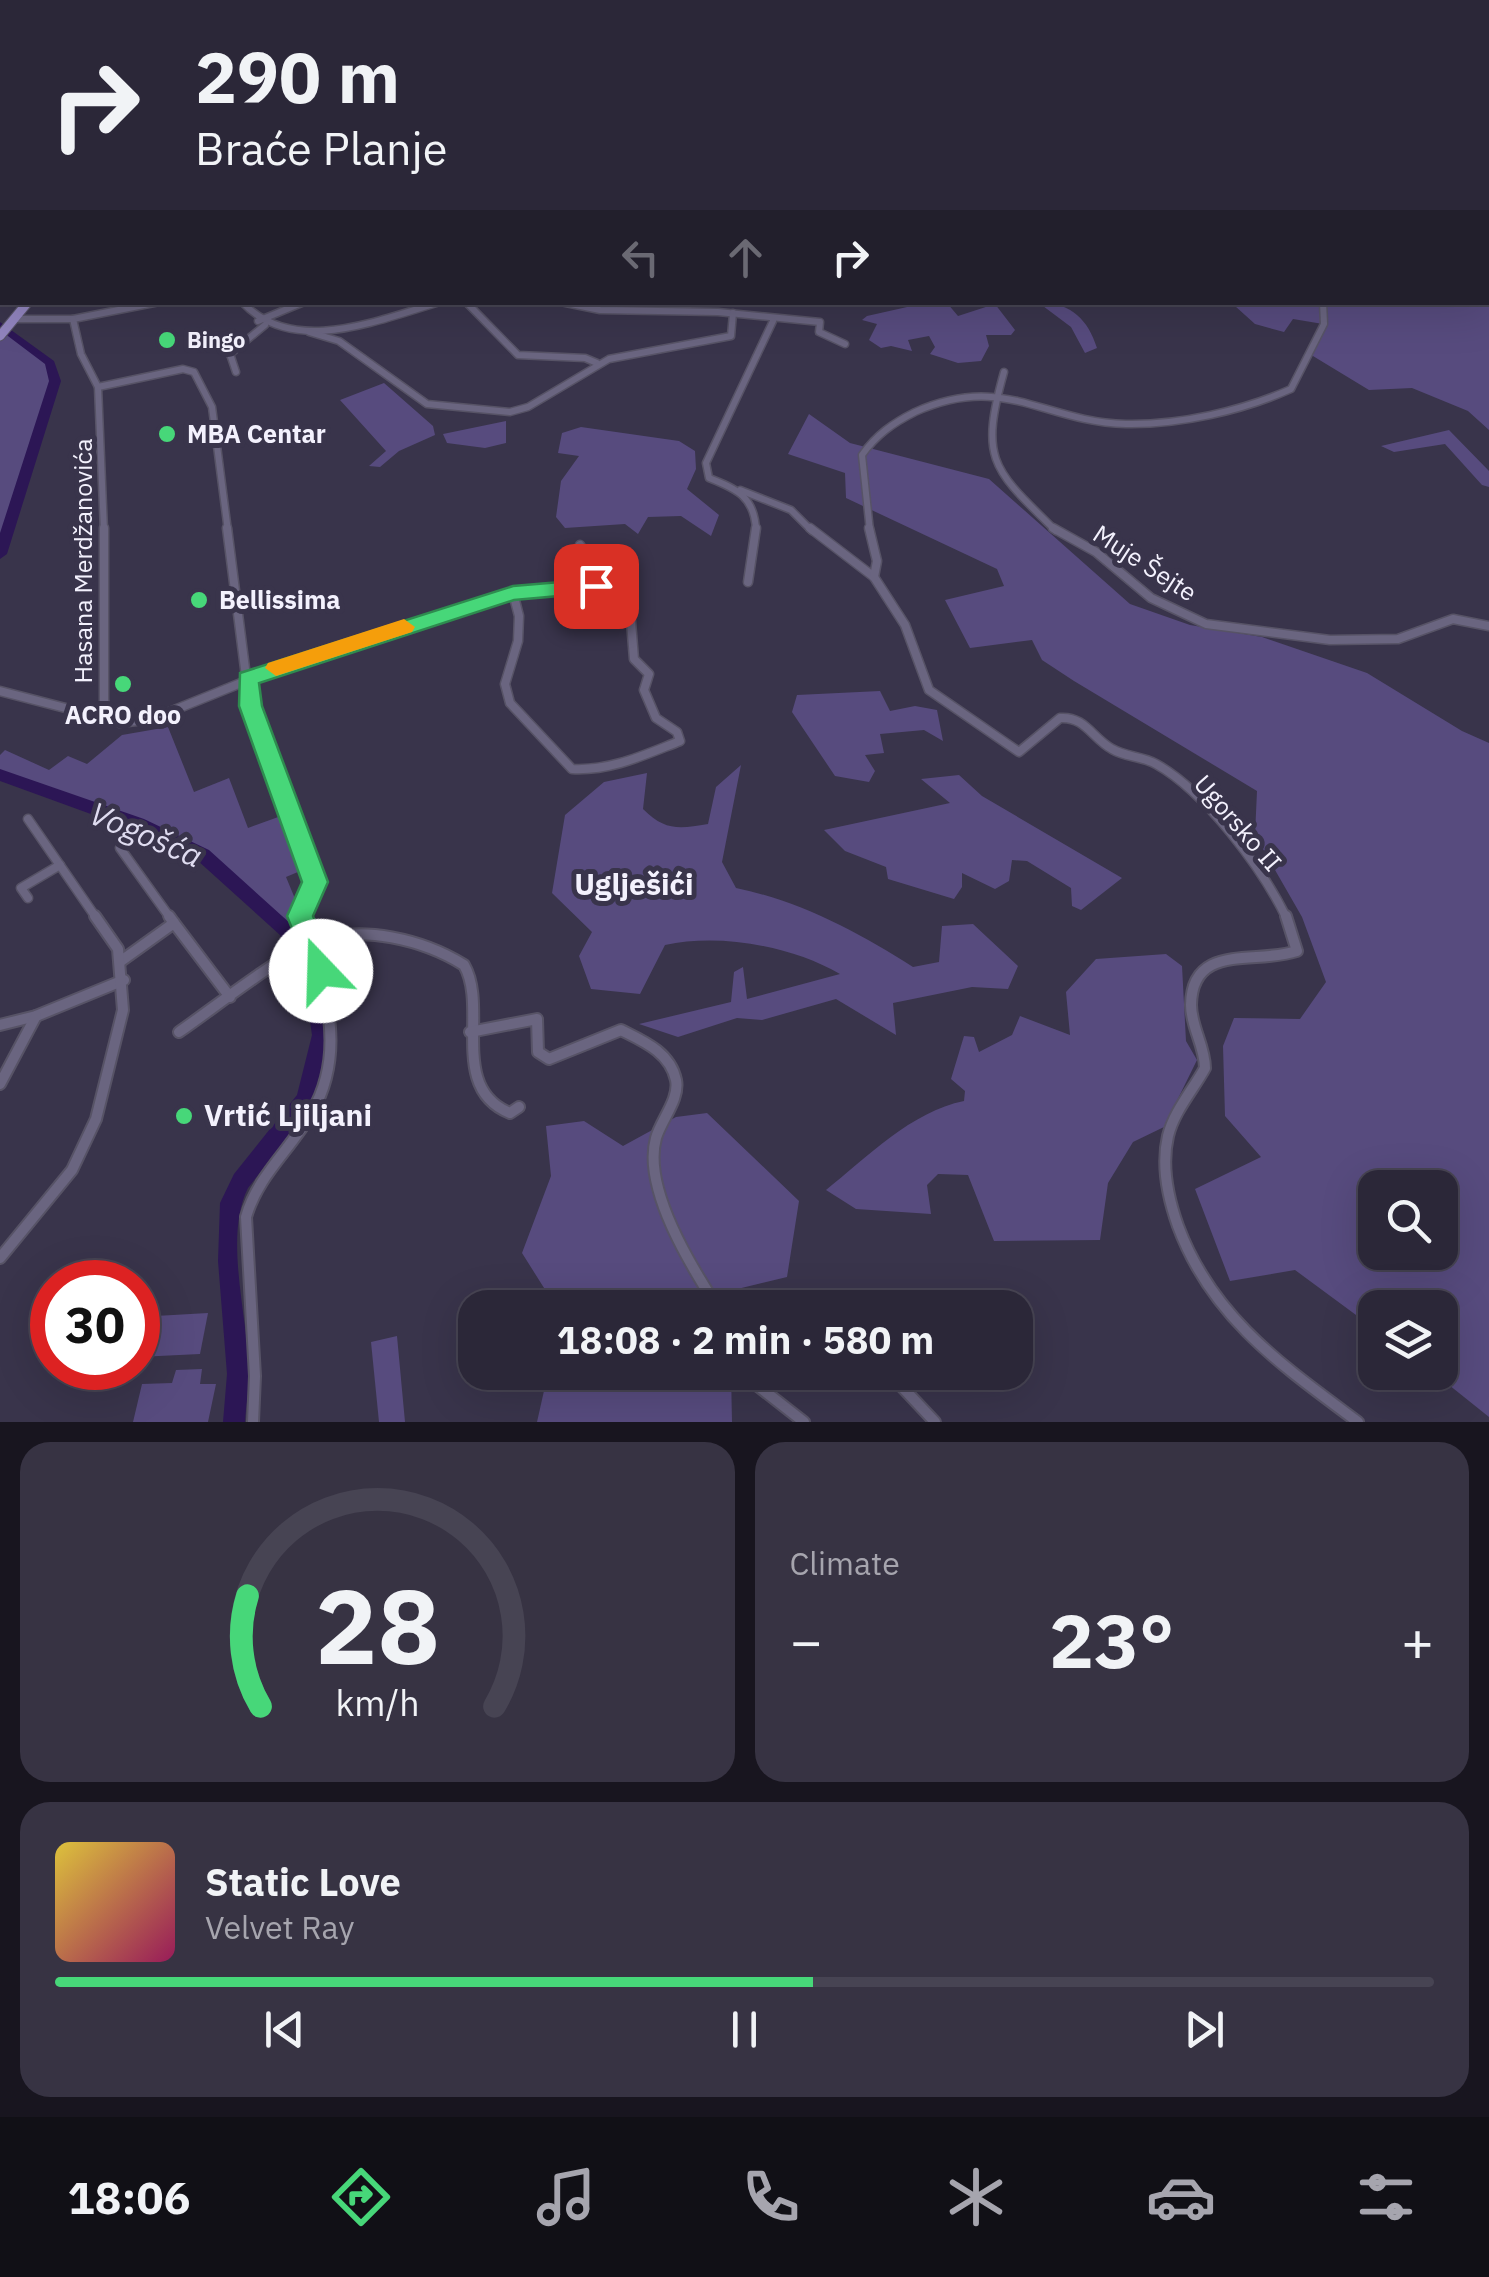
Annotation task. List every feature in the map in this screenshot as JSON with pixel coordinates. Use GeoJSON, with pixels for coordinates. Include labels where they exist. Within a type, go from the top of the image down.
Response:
{"type":"FeatureCollection","features":[{"type":"Feature","properties":{"kind":"main road"},"geometry":{"type":"LineString","coordinates":[[5,330],[26,305]]}},
{"type":"Feature","properties":{"kind":"street"},"geometry":{"type":"LineString","coordinates":[[5,330],[144,305]]}},
{"type":"Feature","properties":{"kind":"street"},"geometry":{"type":"LineString","coordinates":[[245,305],[261,323],[340,340],[380,368],[412,398],[440,406],[520,411],[597,364],[659,346],[731,336],[733,313]]}},
{"type":"Feature","properties":{"kind":"street"},"geometry":{"type":"LineString","coordinates":[[236,372],[230,354],[261,323],[298,305]]}},
{"type":"Feature","properties":{"kind":"street"},"geometry":{"type":"LineString","coordinates":[[309,332],[427,305]]}},
{"type":"Feature","properties":{"kind":"street"},"geometry":{"type":"LineString","coordinates":[[469,305],[518,355],[585,358],[597,364]]}},
{"type":"Feature","properties":{"kind":"street"},"geometry":{"type":"LineString","coordinates":[[574,305],[607,313],[733,313],[773,321],[820,322],[819,332],[845,344]]}},
{"type":"Feature","properties":{"kind":"street"},"geometry":{"type":"LineString","coordinates":[[874,577],[877,561],[865,511],[862,466],[868,444],[919,410],[998,395],[1127,424],[1219,411],[1284,393],[1294,384],[1324,324],[1323,305]]}},
{"type":"Feature","properties":{"kind":"street","name":"Hasana Merdžanovića"},"geometry":{"type":"LineString","coordinates":[[73,318],[81,354],[98,387],[104,455],[104,700],[108,719],[120,724],[152,719],[248,679],[513,593],[596,586]]}},
{"type":"Feature","properties":{"kind":"street","name":"Ugorsko II"},"geometry":{"type":"LineString","coordinates":[[773,321],[706,463],[708,478],[792,510],[822,539],[874,577],[906,626],[929,690],[1019,752],[1052,723],[1072,716],[1114,750],[1162,768],[1249,858],[1286,917],[1297,946],[1292,954],[1228,957],[1211,961],[1202,970],[1191,1008],[1205,1068],[1179,1108],[1168,1136],[1164,1168],[1172,1214],[1232,1321],[1358,1422]]}},
{"type":"Feature","properties":{"kind":"street"},"geometry":{"type":"LineString","coordinates":[[98,387],[184,369],[194,372],[205,388],[212,406],[251,706],[315,882],[300,916],[334,1031],[327,1074],[314,1110],[253,1193],[246,1217],[256,1376],[254,1422]]}},
{"type":"Feature","properties":{"kind":"street","name":"Muje Šejte"},"geometry":{"type":"LineString","coordinates":[[1004,372],[991,411],[990,440],[1000,477],[1056,531],[1109,562],[1130,583],[1197,621],[1330,640],[1398,639],[1453,619],[1489,626]]}},
{"type":"Feature","properties":{"kind":"street"},"geometry":{"type":"LineString","coordinates":[[740,490],[747,499],[756,534],[748,582]]}},
{"type":"Feature","properties":{"kind":"street"},"geometry":{"type":"LineString","coordinates":[[513,593],[519,616],[514,658],[504,676],[510,703],[572,768],[594,770],[626,762],[680,741],[677,732],[656,718],[644,690],[649,674],[634,659],[629,596],[596,586],[600,578],[580,545]]}},
{"type":"Feature","properties":{"kind":"street"},"geometry":{"type":"LineString","coordinates":[[0,691],[41,706],[108,719]]}},
{"type":"Feature","properties":{"kind":"street"},"geometry":{"type":"LineString","coordinates":[[0,1258],[72,1170],[80,1154],[118,1042],[124,980],[118,949],[28,819]]}},
{"type":"Feature","properties":{"kind":"street"},"geometry":{"type":"LineString","coordinates":[[120,848],[230,997]]}},
{"type":"Feature","properties":{"kind":"street"},"geometry":{"type":"LineString","coordinates":[[28,898],[21,888],[60,865]]}},
{"type":"Feature","properties":{"kind":"street"},"geometry":{"type":"LineString","coordinates":[[120,961],[174,923]]}},
{"type":"Feature","properties":{"kind":"street"},"geometry":{"type":"LineString","coordinates":[[179,1032],[309,945],[339,936],[410,943],[456,960],[473,980],[470,1032],[474,1063],[490,1101],[501,1112],[510,1114],[519,1107]]}},
{"type":"Feature","properties":{"kind":"street"},"geometry":{"type":"LineString","coordinates":[[0,1025],[36,1016],[124,980]]}},
{"type":"Feature","properties":{"kind":"street"},"geometry":{"type":"LineString","coordinates":[[0,1084],[36,1016]]}},
{"type":"Feature","properties":{"kind":"street"},"geometry":{"type":"LineString","coordinates":[[470,1032],[537,1020],[538,1052],[549,1059],[621,1030],[629,1031],[670,1062],[675,1092],[655,1140],[656,1166],[675,1241],[710,1290]]}},
{"type":"Feature","properties":{"kind":"street"},"geometry":{"type":"LineString","coordinates":[[763,1390],[804,1422]]}},
{"type":"Feature","properties":{"kind":"street"},"geometry":{"type":"LineString","coordinates":[[905,1390],[935,1422]]}},
{"type":"Feature","properties":{"kind":"shaded area"},"geometry":{"type":"Polygon","coordinates":[[[916,305],[949,305],[958,316],[996,305],[1015,330],[1011,335],[986,335],[989,346],[981,361],[958,363],[930,354],[935,347],[929,336],[908,340],[912,351],[881,348],[869,340],[877,324],[862,320],[916,305]]]}},
{"type":"Feature","properties":{"kind":"shaded area"},"geometry":{"type":"Polygon","coordinates":[[[1042,305],[1057,305],[1076,314],[1097,348],[1085,353],[1071,327],[1042,305]]]}},
{"type":"Feature","properties":{"kind":"shaded area"},"geometry":{"type":"Polygon","coordinates":[[[1228,305],[1489,305],[1489,430],[1468,411],[1412,388],[1369,390],[1308,353],[1323,324],[1293,319],[1284,332],[1255,324],[1235,306],[1228,305]]]}},
{"type":"Feature","properties":{"kind":"shaded area"},"geometry":{"type":"Polygon","coordinates":[[[6,330],[50,363],[55,381],[0,554],[0,336],[6,330]]]}},
{"type":"Feature","properties":{"kind":"shaded area"},"geometry":{"type":"Polygon","coordinates":[[[384,383],[433,426],[435,435],[399,451],[380,467],[369,466],[386,451],[340,400],[384,383]]]}},
{"type":"Feature","properties":{"kind":"shaded area"},"geometry":{"type":"Polygon","coordinates":[[[809,414],[850,443],[989,479],[1130,604],[1190,625],[1262,637],[1367,673],[1462,731],[1489,743],[1489,1417],[1455,1390],[1458,1290],[1358,1290],[1358,1316],[1295,1270],[1230,1281],[1195,1189],[1261,1157],[1225,1116],[1223,1046],[1234,1018],[1300,1019],[1326,982],[1302,917],[1255,835],[1257,791],[1042,660],[1032,640],[970,648],[945,600],[1004,586],[997,569],[846,498],[845,473],[788,454],[809,414]]]}},
{"type":"Feature","properties":{"kind":"shaded area"},"geometry":{"type":"Polygon","coordinates":[[[506,421],[506,443],[485,448],[447,443],[443,434],[506,421]]]}},
{"type":"Feature","properties":{"kind":"shaded area"},"geometry":{"type":"Polygon","coordinates":[[[581,427],[679,441],[695,451],[696,469],[687,489],[719,515],[711,536],[681,516],[648,517],[638,534],[625,524],[565,528],[556,517],[561,481],[579,456],[558,453],[562,433],[581,427]]]}},
{"type":"Feature","properties":{"kind":"shaded area"},"geometry":{"type":"Polygon","coordinates":[[[1449,430],[1489,471],[1489,487],[1482,485],[1445,444],[1394,452],[1381,446],[1449,430]]]}},
{"type":"Feature","properties":{"kind":"shaded area"},"geometry":{"type":"Polygon","coordinates":[[[880,691],[890,711],[915,706],[937,710],[943,741],[924,730],[880,734],[884,753],[865,755],[875,771],[869,782],[835,776],[792,712],[797,695],[880,691]]]}},
{"type":"Feature","properties":{"kind":"shaded area"},"geometry":{"type":"Polygon","coordinates":[[[168,727],[194,792],[229,778],[248,828],[281,816],[305,869],[286,877],[313,942],[332,1051],[319,1053],[318,1013],[308,976],[291,941],[268,910],[239,882],[173,839],[30,791],[0,775],[0,755],[5,750],[49,770],[68,756],[87,764],[122,735],[168,727]]]}},
{"type":"Feature","properties":{"kind":"shaded area"},"geometry":{"type":"Polygon","coordinates":[[[741,765],[722,862],[736,888],[828,919],[913,967],[939,962],[942,926],[973,924],[1018,966],[1008,989],[972,987],[893,1003],[896,1035],[836,999],[762,1020],[737,1018],[678,1037],[639,1024],[731,1002],[734,972],[743,967],[747,999],[840,974],[778,949],[709,941],[665,945],[640,994],[591,989],[579,956],[592,932],[552,893],[565,815],[604,782],[647,773],[643,809],[651,816],[673,827],[708,824],[716,787],[741,765]]]}},
{"type":"Feature","properties":{"kind":"shaded area"},"geometry":{"type":"Polygon","coordinates":[[[959,775],[982,796],[1122,878],[1081,910],[1072,906],[1071,888],[1027,861],[1012,860],[1009,881],[995,889],[962,873],[962,887],[954,899],[888,879],[886,867],[845,851],[824,830],[950,803],[921,779],[959,775]]]}},
{"type":"Feature","properties":{"kind":"shaded area"},"geometry":{"type":"Polygon","coordinates":[[[1166,954],[1182,966],[1186,1041],[1197,1060],[1164,1127],[1133,1142],[1108,1183],[1100,1240],[994,1241],[968,1175],[938,1174],[927,1185],[931,1214],[856,1209],[826,1190],[908,1125],[964,1101],[965,1091],[951,1079],[964,1036],[974,1037],[979,1052],[1012,1035],[1020,1016],[1070,1035],[1066,992],[1096,959],[1166,954]]]}},
{"type":"Feature","properties":{"kind":"shaded area"},"geometry":{"type":"Polygon","coordinates":[[[707,1113],[799,1201],[787,1277],[733,1290],[545,1290],[522,1253],[551,1176],[546,1126],[584,1121],[623,1146],[676,1117],[707,1113]]]}},
{"type":"Feature","properties":{"kind":"shaded area"},"geometry":{"type":"Polygon","coordinates":[[[208,1313],[200,1354],[160,1356],[160,1316],[208,1313]]]}},
{"type":"Feature","properties":{"kind":"shaded area"},"geometry":{"type":"Polygon","coordinates":[[[397,1336],[405,1422],[379,1422],[371,1342],[397,1336]]]}},
{"type":"Feature","properties":{"kind":"shaded area"},"geometry":{"type":"Polygon","coordinates":[[[202,1369],[200,1384],[216,1384],[208,1422],[133,1422],[141,1390],[160,1390],[160,1383],[172,1383],[176,1370],[202,1369]]]}},
{"type":"Feature","properties":{"kind":"shaded area"},"geometry":{"type":"Polygon","coordinates":[[[544,1390],[731,1390],[732,1422],[537,1422],[544,1390]]]}},
{"type":"Feature","properties":{"kind":"waterway","name":"Vogošća"},"geometry":{"type":"LineString","coordinates":[[0,325],[50,363],[55,381],[0,554]]}},
{"type":"Feature","properties":{"kind":"waterway","name":"Vogošća"},"geometry":{"type":"LineString","coordinates":[[0,775],[138,824],[203,855],[286,930],[314,987],[321,1035],[305,1099],[241,1181],[230,1203],[228,1261],[238,1374],[234,1422]]}},
{"type":"Feature","properties":{"kind":"slow traffic"},"geometry":{"type":"LineString","coordinates":[[276,668],[404,627]]}},
{"type":"Feature","properties":{"kind":"place","name":"Bingo"},"geometry":{"type":"Point","coordinates":[167,340]}},
{"type":"Feature","properties":{"kind":"place","name":"MBA Centar"},"geometry":{"type":"Point","coordinates":[167,434]}},
{"type":"Feature","properties":{"kind":"place","name":"Bellissima"},"geometry":{"type":"Point","coordinates":[199,600]}},
{"type":"Feature","properties":{"kind":"place","name":"ACRO doo"},"geometry":{"type":"Point","coordinates":[123,684]}},
{"type":"Feature","properties":{"kind":"place","name":"Vrtić Ljiljani"},"geometry":{"type":"Point","coordinates":[184,1116]}},
{"type":"Feature","properties":{"kind":"district","name":"Uglješići"},"geometry":{"type":"Point","coordinates":[634,885]}},
{"type":"Feature","properties":{"kind":"route"},"geometry":{"type":"LineString","coordinates":[[321,971],[300,916],[315,882],[251,706],[248,679],[513,593],[596,586]]}}]}
